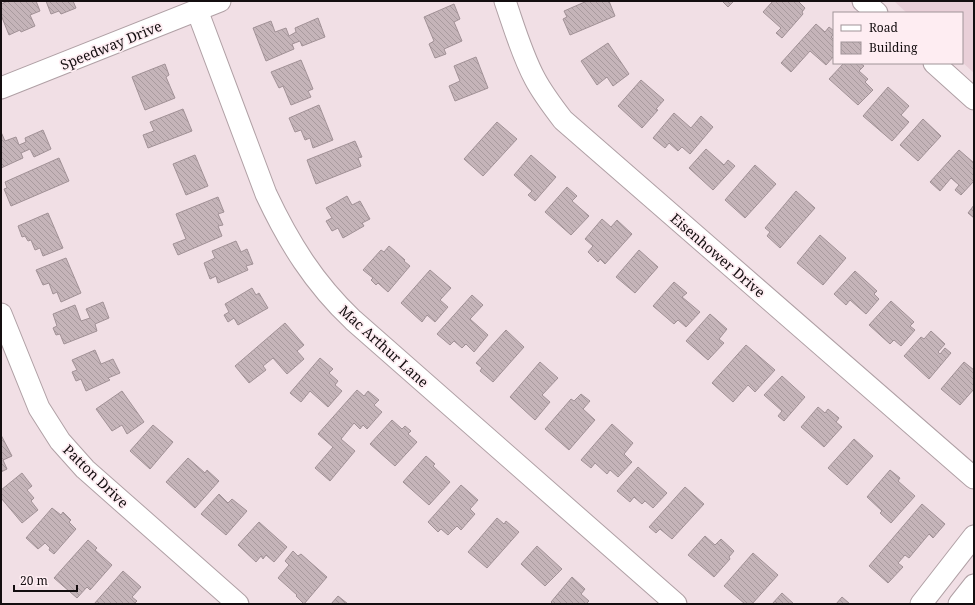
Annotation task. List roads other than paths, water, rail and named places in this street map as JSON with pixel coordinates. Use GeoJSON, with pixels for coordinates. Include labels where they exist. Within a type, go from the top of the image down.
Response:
{"type":"FeatureCollection","features":[{"type":"Feature","properties":{"kind":"street","name":"Speedway Drive"},"geometry":{"type":"LineString","coordinates":[[1,88],[220,1]]}},
{"type":"Feature","properties":{"kind":"street","name":"Eisenhower Drive"},"geometry":{"type":"LineString","coordinates":[[505,1],[534,77],[548,100],[563,120],[974,478]]}},
{"type":"Feature","properties":{"kind":"street"},"geometry":{"type":"LineString","coordinates":[[863,1],[876,12]]}},
{"type":"Feature","properties":{"kind":"street","name":"Mac Arthur Lane"},"geometry":{"type":"LineString","coordinates":[[197,10],[266,194],[278,220],[293,246],[321,285],[353,320],[676,604]]}},
{"type":"Feature","properties":{"kind":"street"},"geometry":{"type":"LineString","coordinates":[[935,64],[974,99]]}},
{"type":"Feature","properties":{"kind":"street","name":"Patton Drive"},"geometry":{"type":"LineString","coordinates":[[1,314],[39,408],[63,445],[85,469],[238,604]]}},
{"type":"Feature","properties":{"kind":"street"},"geometry":{"type":"LineString","coordinates":[[920,604],[974,536]]}},
{"type":"Feature","properties":{"kind":"street"},"geometry":{"type":"LineString","coordinates":[[959,604],[974,585]]}}]}
